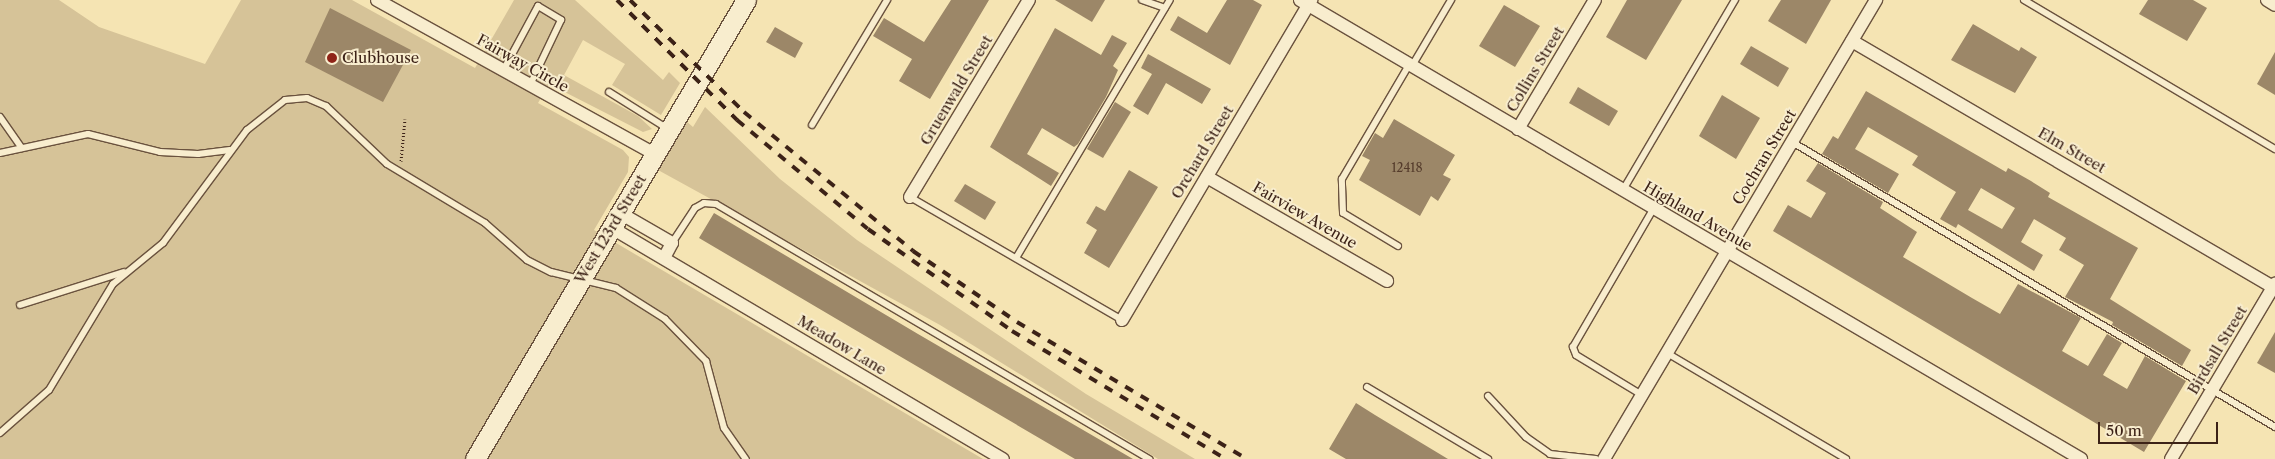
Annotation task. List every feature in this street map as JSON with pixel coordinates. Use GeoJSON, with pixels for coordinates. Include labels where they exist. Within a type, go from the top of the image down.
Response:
{"type":"FeatureCollection","features":[{"type":"Feature","properties":{"kind":"street","name":"Fairway Circle"},"geometry":{"type":"LineString","coordinates":[[377,0],[529,86],[655,154]]}},
{"type":"Feature","properties":{"kind":"street","name":"West 123rd Street"},"geometry":{"type":"LineString","coordinates":[[475,459],[746,0]]}},
{"type":"Feature","properties":{"kind":"street","name":"Gruenwald Street"},"geometry":{"type":"LineString","coordinates":[[910,197],[1029,0]]}},
{"type":"Feature","properties":{"kind":"street","name":"Collins Street"},"geometry":{"type":"LineString","coordinates":[[1518,129],[1594,0]]}},
{"type":"Feature","properties":{"kind":"street","name":"Cochran Street"},"geometry":{"type":"LineString","coordinates":[[1604,459],[1876,0]]}},
{"type":"Feature","properties":{"kind":"street"},"geometry":{"type":"LineString","coordinates":[[2267,0],[2275,5]]}},
{"type":"Feature","properties":{"kind":"street","name":"Highland Avenue"},"geometry":{"type":"LineString","coordinates":[[1306,2],[1518,129],[2080,459]]}},
{"type":"Feature","properties":{"kind":"street","name":"Orchard Street"},"geometry":{"type":"LineString","coordinates":[[1122,320],[1306,2]]}},
{"type":"Feature","properties":{"kind":"street","name":"Elm Street"},"geometry":{"type":"LineString","coordinates":[[1852,41],[2274,286]]}},
{"type":"Feature","properties":{"kind":"street","name":"Fairview Avenue"},"geometry":{"type":"LineString","coordinates":[[1206,177],[1387,281]]}},
{"type":"Feature","properties":{"kind":"street"},"geometry":{"type":"LineString","coordinates":[[616,220],[672,244],[664,258]]}},
{"type":"Feature","properties":{"kind":"street","name":"Meadow Lane"},"geometry":{"type":"LineString","coordinates":[[616,220],[664,258],[1003,459]]}},
{"type":"Feature","properties":{"kind":"street","name":"Birdsall Street"},"geometry":{"type":"LineString","coordinates":[[2171,459],[2274,286]]}},
{"type":"Feature","properties":{"kind":"lane"},"geometry":{"type":"LineString","coordinates":[[812,125],[887,0]]}},
{"type":"Feature","properties":{"kind":"lane"},"geometry":{"type":"LineString","coordinates":[[1142,0],[1165,8]]}},
{"type":"Feature","properties":{"kind":"lane"},"geometry":{"type":"LineString","coordinates":[[1016,258],[1170,0]]}},
{"type":"Feature","properties":{"kind":"lane"},"geometry":{"type":"LineString","coordinates":[[1398,246],[1343,213],[1342,179],[1451,0]]}},
{"type":"Feature","properties":{"kind":"lane"},"geometry":{"type":"LineString","coordinates":[[1623,190],[1735,0]]}},
{"type":"Feature","properties":{"kind":"lane"},"geometry":{"type":"LineString","coordinates":[[2024,0],[2275,149]]}},
{"type":"Feature","properties":{"kind":"lane"},"geometry":{"type":"LineString","coordinates":[[503,71],[538,6],[561,20],[529,86]]}},
{"type":"Feature","properties":{"kind":"lane"},"geometry":{"type":"LineString","coordinates":[[609,92],[669,130]]}},
{"type":"Feature","properties":{"kind":"lane"},"geometry":{"type":"LineString","coordinates":[[0,433],[49,390],[102,301],[126,272],[163,242],[230,150],[273,107],[285,100],[307,98],[326,106],[400,174],[485,223],[527,260],[550,272],[604,284],[632,297],[665,318],[696,348],[713,379],[724,428],[746,459]]}},
{"type":"Feature","properties":{"kind":"lane"},"geometry":{"type":"LineString","coordinates":[[0,117],[22,148]]}},
{"type":"Feature","properties":{"kind":"lane"},"geometry":{"type":"LineString","coordinates":[[0,153],[88,134],[160,152],[198,154],[230,150]]}},
{"type":"Feature","properties":{"kind":"lane"},"geometry":{"type":"LineString","coordinates":[[1792,142],[2275,427]]}},
{"type":"Feature","properties":{"kind":"lane"},"geometry":{"type":"LineString","coordinates":[[910,197],[1122,320]]}},
{"type":"Feature","properties":{"kind":"lane"},"geometry":{"type":"LineString","coordinates":[[672,244],[695,208],[704,203],[716,204],[1149,459]]}},
{"type":"Feature","properties":{"kind":"lane"},"geometry":{"type":"LineString","coordinates":[[1642,395],[1576,355],[1573,347],[1654,208]]}},
{"type":"Feature","properties":{"kind":"lane"},"geometry":{"type":"LineString","coordinates":[[20,305],[126,272]]}},
{"type":"Feature","properties":{"kind":"lane"},"geometry":{"type":"LineString","coordinates":[[1667,353],[1846,459]]}},
{"type":"Feature","properties":{"kind":"lane"},"geometry":{"type":"LineString","coordinates":[[1367,386],[1488,459]]}},
{"type":"Feature","properties":{"kind":"lane"},"geometry":{"type":"LineString","coordinates":[[1488,396],[1526,437],[1550,454],[1596,459]]}},
{"type":"Feature","properties":{"kind":"path"},"geometry":{"type":"LineString","coordinates":[[400,174],[405,119]]}},
{"type":"Feature","properties":{"kind":"shaded area"},"geometry":{"type":"Polygon","coordinates":[[[0,0],[59,0],[99,27],[205,64],[241,0],[352,0],[475,68],[514,0],[575,0],[663,80],[669,72],[680,83],[661,115],[612,85],[625,64],[583,40],[564,75],[638,116],[652,129],[643,132],[549,84],[538,103],[623,150],[629,157],[628,172],[594,230],[983,459],[0,459],[0,0]]]}},
{"type":"Feature","properties":{"kind":"shaded area"},"geometry":{"type":"Polygon","coordinates":[[[705,107],[780,179],[857,240],[1086,394],[1195,459],[1158,459],[940,325],[658,170],[686,121],[693,127],[705,107]]]}},
{"type":"Feature","properties":{"kind":"building"},"geometry":{"type":"Polygon","coordinates":[[[951,0],[989,0],[930,99],[899,81],[912,59],[873,36],[884,18],[924,42],[951,0]]]}},
{"type":"Feature","properties":{"kind":"building"},"geometry":{"type":"Polygon","coordinates":[[[1055,0],[1105,0],[1092,22],[1055,0]]]}},
{"type":"Feature","properties":{"kind":"building"},"geometry":{"type":"Polygon","coordinates":[[[1227,0],[1253,0],[1262,5],[1230,65],[1170,30],[1178,16],[1207,33],[1227,0]]]}},
{"type":"Feature","properties":{"kind":"building"},"geometry":{"type":"Polygon","coordinates":[[[1627,0],[1682,0],[1646,60],[1606,37],[1627,0]]]}},
{"type":"Feature","properties":{"kind":"building"},"geometry":{"type":"Polygon","coordinates":[[[1781,0],[1831,0],[1806,44],[1768,21],[1781,0]]]}},
{"type":"Feature","properties":{"kind":"building"},"geometry":{"type":"Polygon","coordinates":[[[2148,0],[2193,0],[2207,8],[2187,41],[2139,14],[2148,0]]]}},
{"type":"Feature","properties":{"kind":"building"},"geometry":{"type":"Polygon","coordinates":[[[1504,5],[1540,26],[1515,67],[1479,46],[1504,5]]]}},
{"type":"Feature","properties":{"kind":"building","name":"Clubhouse"},"geometry":{"type":"Polygon","coordinates":[[[330,8],[411,50],[383,102],[305,62],[330,8]]]}},
{"type":"Feature","properties":{"kind":"building"},"geometry":{"type":"Polygon","coordinates":[[[1973,24],[2019,51],[2021,47],[2037,57],[2015,93],[1951,60],[1973,24]]]}},
{"type":"Feature","properties":{"kind":"building"},"geometry":{"type":"Polygon","coordinates":[[[775,27],[803,43],[795,58],[766,42],[775,27]]]}},
{"type":"Feature","properties":{"kind":"building"},"geometry":{"type":"Polygon","coordinates":[[[1055,28],[1101,55],[1112,35],[1127,43],[1113,66],[1118,70],[1106,97],[1078,144],[1074,147],[1042,128],[1027,154],[1059,173],[1051,186],[990,147],[1055,28]]]}},
{"type":"Feature","properties":{"kind":"building"},"geometry":{"type":"Polygon","coordinates":[[[1751,46],[1789,68],[1778,87],[1740,64],[1751,46]]]}},
{"type":"Feature","properties":{"kind":"building"},"geometry":{"type":"Polygon","coordinates":[[[2275,52],[2275,95],[2257,84],[2275,52]]]}},
{"type":"Feature","properties":{"kind":"building"},"geometry":{"type":"Polygon","coordinates":[[[1148,54],[1211,89],[1202,104],[1166,83],[1148,115],[1133,106],[1152,74],[1141,68],[1148,54]]]}},
{"type":"Feature","properties":{"kind":"building"},"geometry":{"type":"Polygon","coordinates":[[[1578,87],[1618,111],[1609,126],[1569,103],[1578,87]]]}},
{"type":"Feature","properties":{"kind":"building"},"geometry":{"type":"Polygon","coordinates":[[[1866,91],[2006,172],[2008,168],[2031,181],[2050,193],[2048,197],[2138,248],[2110,299],[2191,350],[2182,366],[2112,325],[2113,322],[2065,297],[2084,265],[2059,250],[2066,238],[2034,219],[2021,242],[2043,255],[2034,271],[1958,224],[1956,228],[1940,219],[1956,192],[1912,165],[1918,156],[1868,127],[1855,149],[1899,174],[1888,193],[1822,154],[1833,136],[1838,139],[1866,91]],[[1981,188],[1968,210],[2002,229],[2015,208],[1981,188]]]}},
{"type":"Feature","properties":{"kind":"building"},"geometry":{"type":"Polygon","coordinates":[[[1722,95],[1760,118],[1736,159],[1699,136],[1722,95]]]}},
{"type":"Feature","properties":{"kind":"building"},"geometry":{"type":"Polygon","coordinates":[[[1115,102],[1131,112],[1103,158],[1087,149],[1115,102]]]}},
{"type":"Feature","properties":{"kind":"building"},"geometry":{"type":"Polygon","coordinates":[[[1394,119],[1455,155],[1443,175],[1451,179],[1438,201],[1431,196],[1420,216],[1359,180],[1370,160],[1362,156],[1375,133],[1383,138],[1394,119]]]}},
{"type":"Feature","properties":{"kind":"building"},"geometry":{"type":"Polygon","coordinates":[[[1818,163],[1883,202],[1880,208],[1917,232],[1903,257],[1972,298],[2000,314],[2018,284],[2081,318],[2062,351],[2088,366],[2107,334],[2122,343],[2103,375],[2127,389],[2145,356],[2186,381],[2144,452],[1773,231],[1788,205],[1811,218],[1826,193],[1806,181],[1818,163]]]}},
{"type":"Feature","properties":{"kind":"building"},"geometry":{"type":"Polygon","coordinates":[[[1129,170],[1158,187],[1109,268],[1084,253],[1097,230],[1086,223],[1096,206],[1105,211],[1129,170]]]}},
{"type":"Feature","properties":{"kind":"building"},"geometry":{"type":"Polygon","coordinates":[[[965,184],[996,202],[985,220],[954,201],[965,184]]]}},
{"type":"Feature","properties":{"kind":"building"},"geometry":{"type":"Polygon","coordinates":[[[714,213],[1133,459],[1075,459],[896,354],[699,238],[714,213]]]}},
{"type":"Feature","properties":{"kind":"building"},"geometry":{"type":"Polygon","coordinates":[[[2275,332],[2275,373],[2257,363],[2275,332]]]}},
{"type":"Feature","properties":{"kind":"building"},"geometry":{"type":"Polygon","coordinates":[[[1356,403],[1448,459],[1346,459],[1329,449],[1356,403]]]}},
{"type":"Feature","properties":{"kind":"railway"},"geometry":{"type":"LineString","coordinates":[[617,0],[737,120],[868,229],[1012,331],[1226,459]]}},
{"type":"Feature","properties":{"kind":"railway"},"geometry":{"type":"LineString","coordinates":[[630,0],[744,112],[913,251],[1017,322],[1247,459]]}},
{"type":"Feature","properties":{"kind":"place","name":"Clubhouse"},"geometry":{"type":"Point","coordinates":[332,58]}}]}
